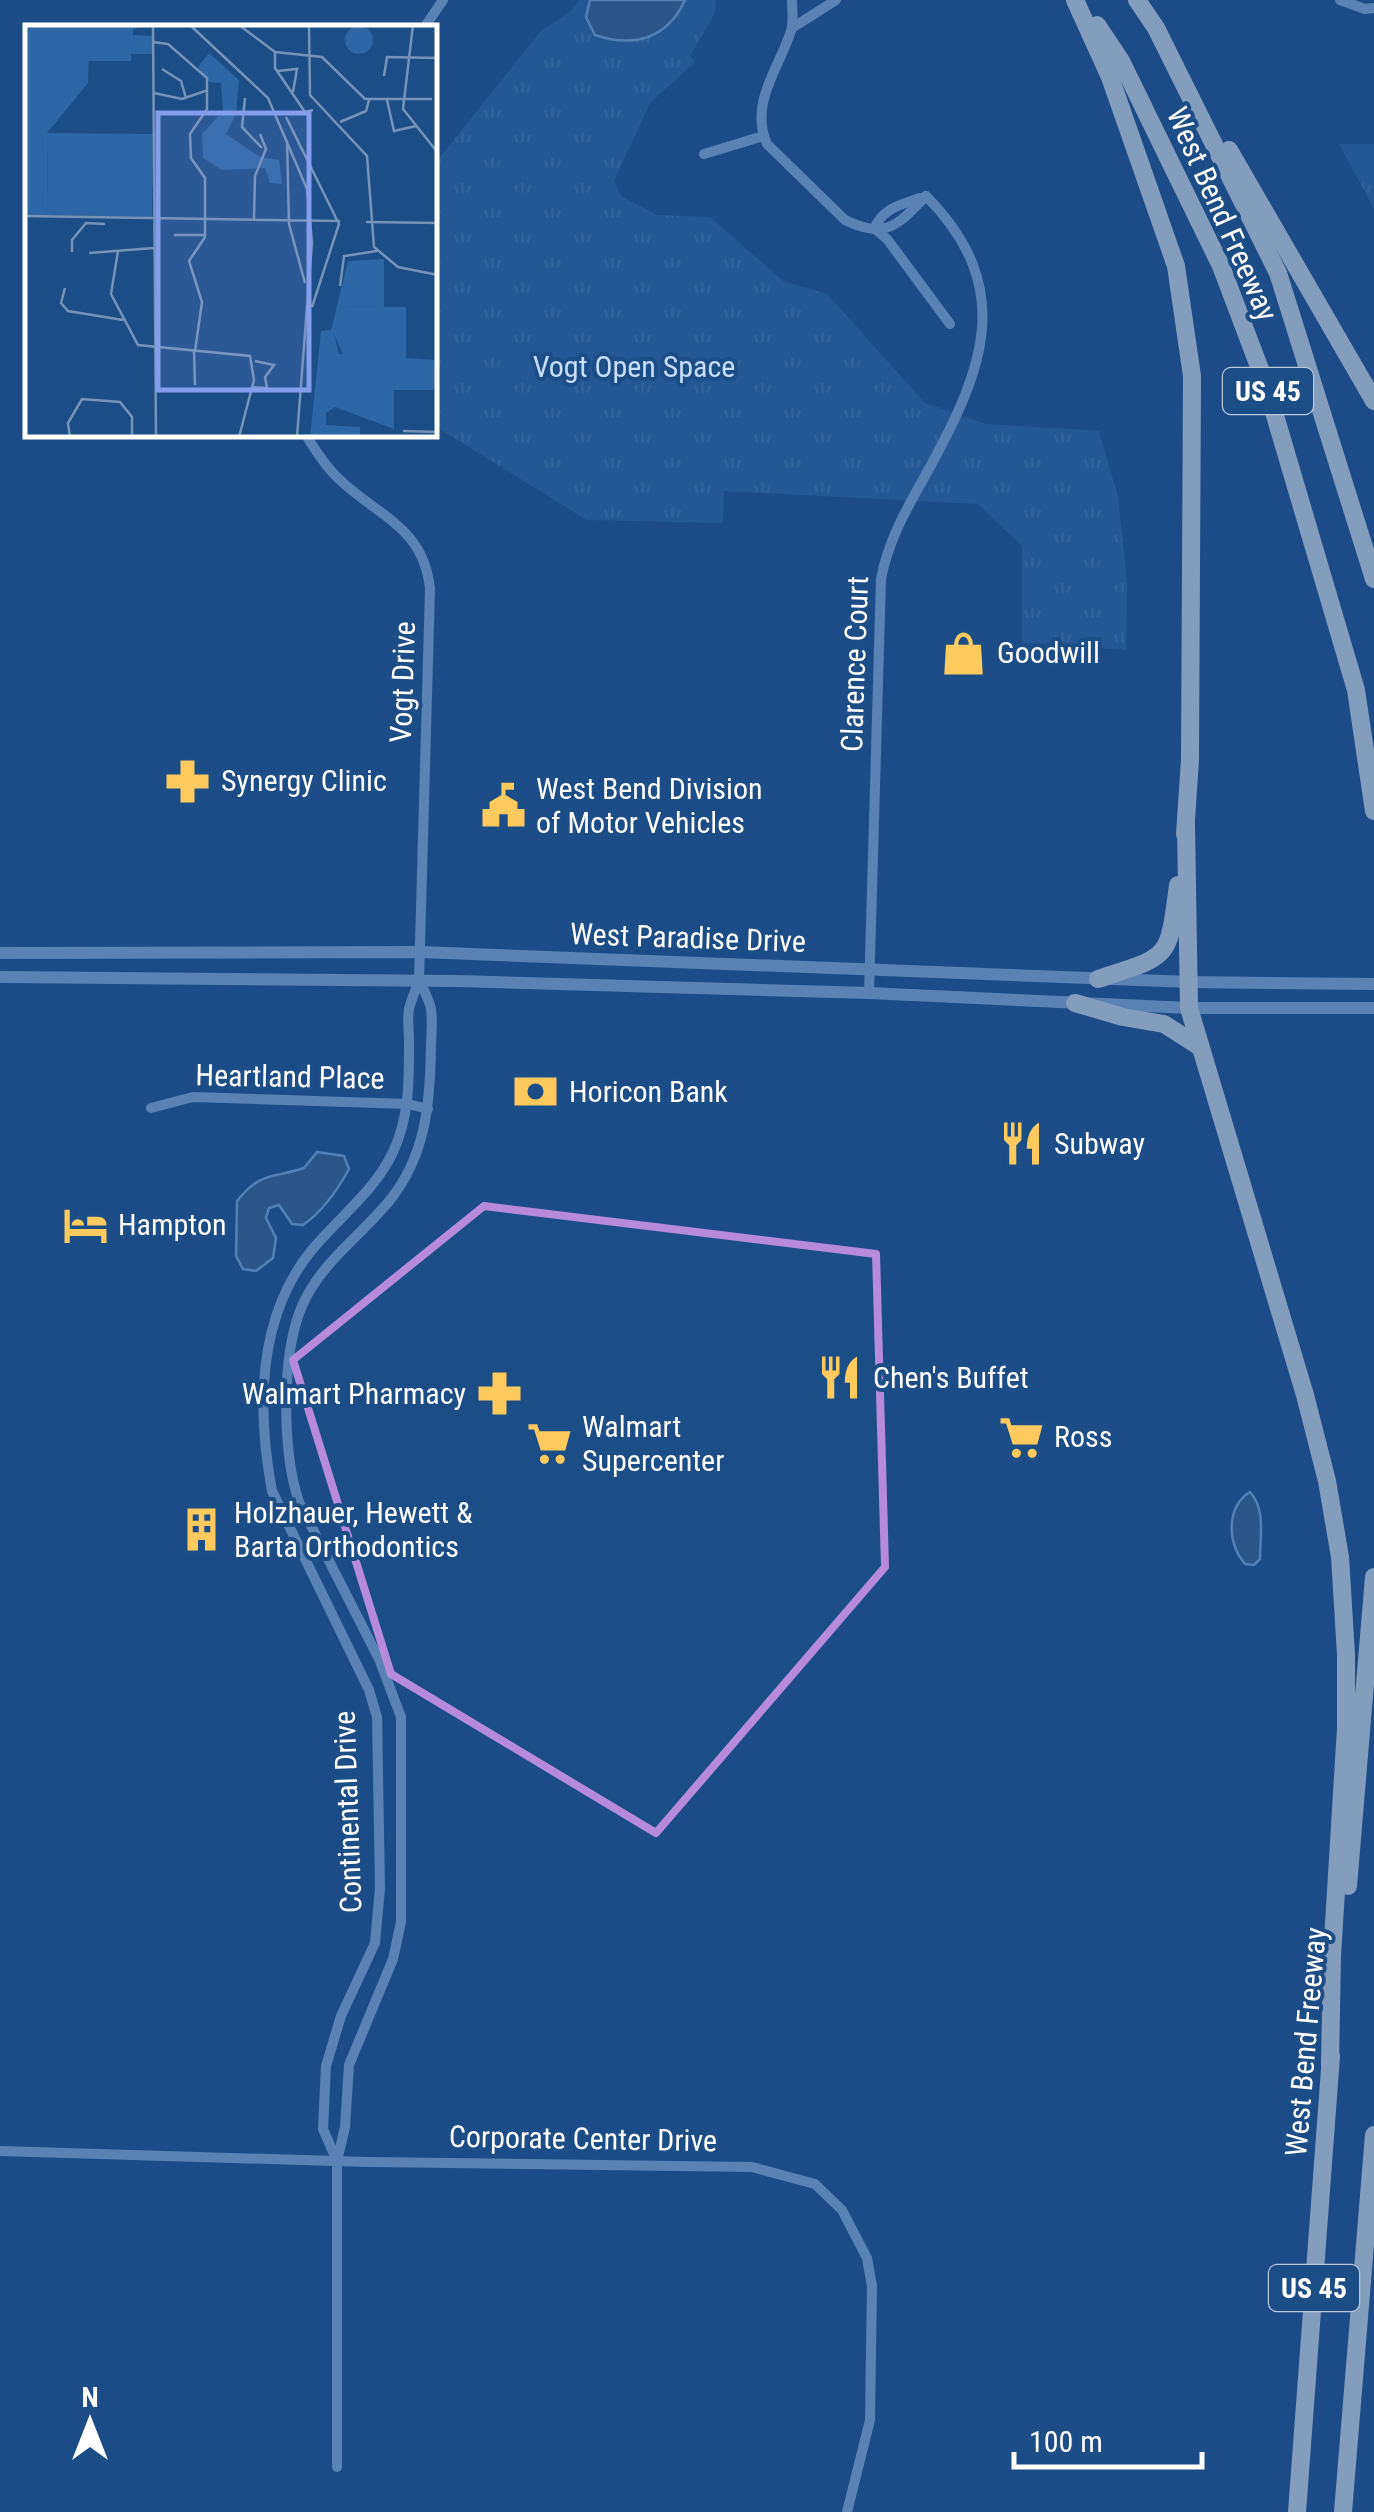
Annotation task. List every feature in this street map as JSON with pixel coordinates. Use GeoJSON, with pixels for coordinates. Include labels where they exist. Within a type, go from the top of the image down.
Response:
{"type":"FeatureCollection","features":[{"type":"Feature","properties":{"kind":"highway","name":"West Bend Freeway"},"geometry":{"type":"LineString","coordinates":[[1078,0],[1121,62],[1221,266],[1266,385],[1356,690],[1374,812]]}},
{"type":"Feature","properties":{"kind":"highway"},"geometry":{"type":"LineString","coordinates":[[1078,0],[1110,77],[1176,266],[1192,376],[1190,760],[1173,923],[1166,946],[1151,962],[1098,979]]}},
{"type":"Feature","properties":{"kind":"highway","name":"West Bend Freeway"},"geometry":{"type":"LineString","coordinates":[[1137,0],[1156,28],[1278,273],[1374,579]]}},
{"type":"Feature","properties":{"kind":"highway"},"geometry":{"type":"LineString","coordinates":[[1156,28],[1374,401]]}},
{"type":"Feature","properties":{"kind":"highway"},"geometry":{"type":"LineString","coordinates":[[1186,825],[1189,1008],[1305,1395],[1340,1556],[1346,1728],[1332,1956],[1330,2064]]}},
{"type":"Feature","properties":{"kind":"highway"},"geometry":{"type":"LineString","coordinates":[[1075,1003],[1164,1024],[1201,1048]]}},
{"type":"Feature","properties":{"kind":"highway","name":"West Bend Freeway"},"geometry":{"type":"LineString","coordinates":[[1297,2512],[1330,2064],[1374,1577]]}},
{"type":"Feature","properties":{"kind":"highway","name":"US 45"},"geometry":{"type":"LineString","coordinates":[[1343,2512],[1374,2136]]}},
{"type":"Feature","properties":{"kind":"street"},"geometry":{"type":"LineString","coordinates":[[426,25],[443,0]]}},
{"type":"Feature","properties":{"kind":"street"},"geometry":{"type":"LineString","coordinates":[[792,0],[792,28],[763,102],[763,136],[774,152],[845,220],[860,227],[894,227],[926,196]]}},
{"type":"Feature","properties":{"kind":"street"},"geometry":{"type":"LineString","coordinates":[[792,28],[836,0]]}},
{"type":"Feature","properties":{"kind":"street"},"geometry":{"type":"LineString","coordinates":[[1340,0],[1365,9],[1374,8]]}},
{"type":"Feature","properties":{"kind":"street"},"geometry":{"type":"LineString","coordinates":[[704,154],[763,136]]}},
{"type":"Feature","properties":{"kind":"street"},"geometry":{"type":"LineString","coordinates":[[874,228],[887,210],[926,196]]}},
{"type":"Feature","properties":{"kind":"street","name":"Clarence Court"},"geometry":{"type":"LineString","coordinates":[[869,993],[881,579],[887,546],[960,407],[979,361],[984,333],[980,287],[971,259],[946,216],[926,196]]}},
{"type":"Feature","properties":{"kind":"street"},"geometry":{"type":"LineString","coordinates":[[874,228],[887,239],[950,324]]}},
{"type":"Feature","properties":{"kind":"street","name":"Vogt Drive"},"geometry":{"type":"LineString","coordinates":[[308,438],[339,480],[390,516],[406,533],[424,562],[429,579],[419,980]]}},
{"type":"Feature","properties":{"kind":"street","name":"West Paradise Drive"},"geometry":{"type":"LineString","coordinates":[[0,953],[420,952],[1098,979],[1374,984]]}},
{"type":"Feature","properties":{"kind":"street","name":"West Paradise Drive"},"geometry":{"type":"LineString","coordinates":[[0,976],[419,980],[869,993],[1189,1008],[1374,1008]]}},
{"type":"Feature","properties":{"kind":"street","name":"Continental Drive"},"geometry":{"type":"LineString","coordinates":[[337,2161],[323,2128],[326,2066],[341,2016],[375,1943],[380,1888],[377,1717],[369,1690],[272,1491],[266,1458],[267,1346],[278,1304],[293,1276],[371,1188],[393,1154],[408,1104],[409,1009],[419,980]]}},
{"type":"Feature","properties":{"kind":"street","name":"Continental Drive"},"geometry":{"type":"LineString","coordinates":[[337,2466],[337,2161],[346,2127],[348,2065],[393,1959],[401,1922],[400,1716],[380,1659],[299,1502],[291,1479],[287,1455],[290,1346],[303,1304],[326,1266],[390,1200],[418,1152],[428,1108],[431,1010],[419,980]]}},
{"type":"Feature","properties":{"kind":"street","name":"Heartland Place"},"geometry":{"type":"LineString","coordinates":[[150,1108],[192,1096],[428,1108]]}},
{"type":"Feature","properties":{"kind":"street","name":"Corporate Center Drive"},"geometry":{"type":"LineString","coordinates":[[0,2151],[752,2167],[815,2184],[842,2210],[867,2258],[872,2286],[870,2420],[847,2512]]}},
{"type":"Feature","properties":{"kind":"highlighted area"},"geometry":{"type":"Polygon","coordinates":[[[484,1206],[876,1254],[885,1567],[656,1833],[391,1674],[293,1360],[484,1206]]]}},
{"type":"Feature","properties":{"kind":"green space","name":"Vogt Open Space"},"geometry":{"type":"Polygon","coordinates":[[[579,0],[590,0],[645,40],[676,16],[685,0],[716,0],[715,13],[690,56],[695,62],[650,103],[614,181],[621,196],[657,215],[710,217],[783,281],[827,294],[925,403],[986,424],[1099,431],[1118,497],[1127,582],[1126,650],[1022,643],[1022,546],[978,504],[724,491],[723,523],[587,520],[438,428],[438,160],[541,31],[572,10],[579,0]]]}},
{"type":"Feature","properties":{"kind":"green space"},"geometry":{"type":"Polygon","coordinates":[[[1339,144],[1374,144],[1374,209],[1339,144]]]}},
{"type":"Feature","properties":{"kind":"shaded area"},"geometry":{"type":"Polygon","coordinates":[[[590,0],[685,0],[659,32],[623,40],[595,35],[586,17],[590,0]]]}},
{"type":"Feature","properties":{"kind":"shaded area"},"geometry":{"type":"Polygon","coordinates":[[[317,1152],[344,1156],[349,1169],[340,1184],[303,1225],[292,1224],[279,1205],[269,1208],[266,1218],[276,1238],[273,1258],[256,1271],[243,1269],[236,1256],[237,1201],[260,1180],[304,1168],[317,1152]]]}},
{"type":"Feature","properties":{"kind":"shaded area"},"geometry":{"type":"Polygon","coordinates":[[[1250,1492],[1261,1524],[1260,1559],[1254,1565],[1245,1564],[1232,1536],[1233,1516],[1250,1492]]]}},
{"type":"Feature","properties":{"kind":"place","name":"Goodwill"},"geometry":{"type":"Point","coordinates":[964,653]}},
{"type":"Feature","properties":{"kind":"place","name":"Synergy Clinic"},"geometry":{"type":"Point","coordinates":[188,781]}},
{"type":"Feature","properties":{"kind":"place","name":"West Bend Division of Motor Vehicles"},"geometry":{"type":"Point","coordinates":[503,806]}},
{"type":"Feature","properties":{"kind":"place","name":"Horicon Bank"},"geometry":{"type":"Point","coordinates":[536,1092]}},
{"type":"Feature","properties":{"kind":"place","name":"Subway"},"geometry":{"type":"Point","coordinates":[1021,1144]}},
{"type":"Feature","properties":{"kind":"place","name":"Hampton"},"geometry":{"type":"Point","coordinates":[85,1225]}},
{"type":"Feature","properties":{"kind":"place","name":"Chen's Buffet"},"geometry":{"type":"Point","coordinates":[840,1378]}},
{"type":"Feature","properties":{"kind":"place","name":"Walmart Pharmacy"},"geometry":{"type":"Point","coordinates":[499,1394]}},
{"type":"Feature","properties":{"kind":"place","name":"Ross"},"geometry":{"type":"Point","coordinates":[1021,1437]}},
{"type":"Feature","properties":{"kind":"place","name":"Walmart Supercenter"},"geometry":{"type":"Point","coordinates":[549,1444]}},
{"type":"Feature","properties":{"kind":"place","name":"Holzhauer, Hewett & Barta Orthodontics"},"geometry":{"type":"Point","coordinates":[201,1530]}}]}
